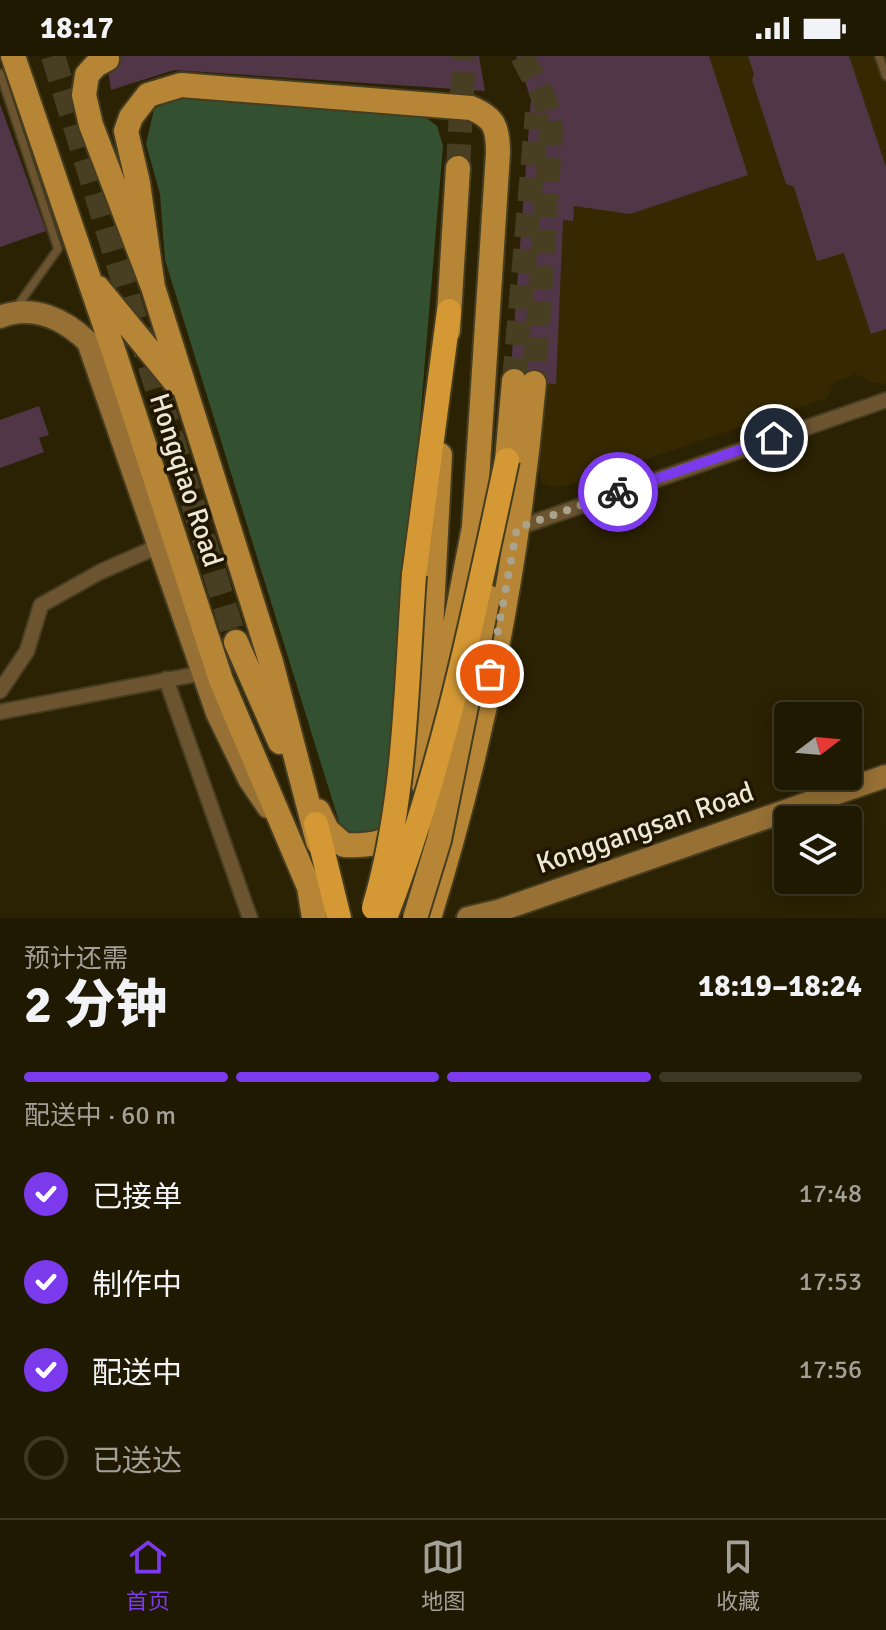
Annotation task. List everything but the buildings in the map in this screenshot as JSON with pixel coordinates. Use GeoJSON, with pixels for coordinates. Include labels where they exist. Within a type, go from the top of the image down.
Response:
{"type":"FeatureCollection","features":[{"type":"Feature","properties":{"kind":"highway"},"geometry":{"type":"LineString","coordinates":[[371,918],[394,824],[401,771],[414,575],[449,311]]}},
{"type":"Feature","properties":{"kind":"highway"},"geometry":{"type":"LineString","coordinates":[[385,918],[437,756],[477,598],[507,460]]}},
{"type":"Feature","properties":{"kind":"highway"},"geometry":{"type":"LineString","coordinates":[[316,824],[339,918]]}},
{"type":"Feature","properties":{"kind":"main road","name":"Hongqiao Road"},"geometry":{"type":"LineString","coordinates":[[13,56],[221,680],[309,887],[316,918]]}},
{"type":"Feature","properties":{"kind":"main road","name":"Hongqiao Road"},"geometry":{"type":"LineString","coordinates":[[107,59],[87,75],[84,95],[91,125],[153,287],[271,662],[316,824],[322,872],[316,918]]}},
{"type":"Feature","properties":{"kind":"main road"},"geometry":{"type":"LineString","coordinates":[[153,287],[138,183],[126,131],[131,117],[148,95],[181,85],[201,86],[471,108],[487,114],[495,123],[498,136],[474,527],[393,918]]}},
{"type":"Feature","properties":{"kind":"main road"},"geometry":{"type":"LineString","coordinates":[[423,784],[458,168]]}},
{"type":"Feature","properties":{"kind":"main road"},"geometry":{"type":"LineString","coordinates":[[89,277],[185,394]]}},
{"type":"Feature","properties":{"kind":"main road"},"geometry":{"type":"LineString","coordinates":[[486,341],[494,431],[517,528]]}},
{"type":"Feature","properties":{"kind":"main road"},"geometry":{"type":"LineString","coordinates":[[415,918],[439,840],[464,726],[501,524],[507,460],[524,382],[517,528],[479,732],[429,918]]}},
{"type":"Feature","properties":{"kind":"main road"},"geometry":{"type":"LineString","coordinates":[[286,833],[236,642],[316,824]]}},
{"type":"Feature","properties":{"kind":"main road"},"geometry":{"type":"LineString","coordinates":[[304,780],[327,830],[344,845],[366,846],[385,841],[402,831],[418,809]]}},
{"type":"Feature","properties":{"kind":"street"},"geometry":{"type":"LineString","coordinates":[[7,315],[49,315],[69,324],[88,342],[217,713],[249,779],[286,833]]}},
{"type":"Feature","properties":{"kind":"street"},"geometry":{"type":"LineString","coordinates":[[517,528],[886,400]]}},
{"type":"Feature","properties":{"kind":"street"},"geometry":{"type":"LineString","coordinates":[[0,691],[27,651],[41,605],[100,572],[161,545]]}},
{"type":"Feature","properties":{"kind":"street"},"geometry":{"type":"LineString","coordinates":[[0,712],[203,673]]}},
{"type":"Feature","properties":{"kind":"street"},"geometry":{"type":"LineString","coordinates":[[166,679],[250,918]]}},
{"type":"Feature","properties":{"kind":"street","name":"Konggangsan Road"},"geometry":{"type":"LineString","coordinates":[[468,918],[886,776]]}},
{"type":"Feature","properties":{"kind":"lane"},"geometry":{"type":"LineString","coordinates":[[879,56],[886,76]]}},
{"type":"Feature","properties":{"kind":"lane"},"geometry":{"type":"LineString","coordinates":[[0,73],[58,249],[7,315]]}},
{"type":"Feature","properties":{"kind":"shaded area"},"geometry":{"type":"Polygon","coordinates":[[[516,56],[886,56],[886,384],[873,383],[856,374],[835,382],[827,398],[572,484],[555,488],[542,483],[510,381],[531,99],[516,56]]]}},
{"type":"Feature","properties":{"kind":"green space"},"geometry":{"type":"Polygon","coordinates":[[[189,92],[421,114],[437,126],[443,146],[386,827],[345,841],[165,260],[160,194],[146,144],[154,109],[189,92]]]}},
{"type":"Feature","properties":{"kind":"tunnel"},"geometry":{"type":"LineString","coordinates":[[53,56],[236,642]]}},
{"type":"Feature","properties":{"kind":"tunnel"},"geometry":{"type":"LineString","coordinates":[[458,168],[464,56]]}},
{"type":"Feature","properties":{"kind":"tunnel"},"geometry":{"type":"LineString","coordinates":[[522,56],[545,100],[551,130],[534,383]]}},
{"type":"Feature","properties":{"kind":"tunnel"},"geometry":{"type":"LineString","coordinates":[[514,381],[537,113]]}},
{"type":"Feature","properties":{"kind":"way so far"},"geometry":{"type":"LineString","coordinates":[[490,674],[517,528],[618,492]]}},
{"type":"Feature","properties":{"kind":"route"},"geometry":{"type":"LineString","coordinates":[[618,492],[774,438]]}}]}
